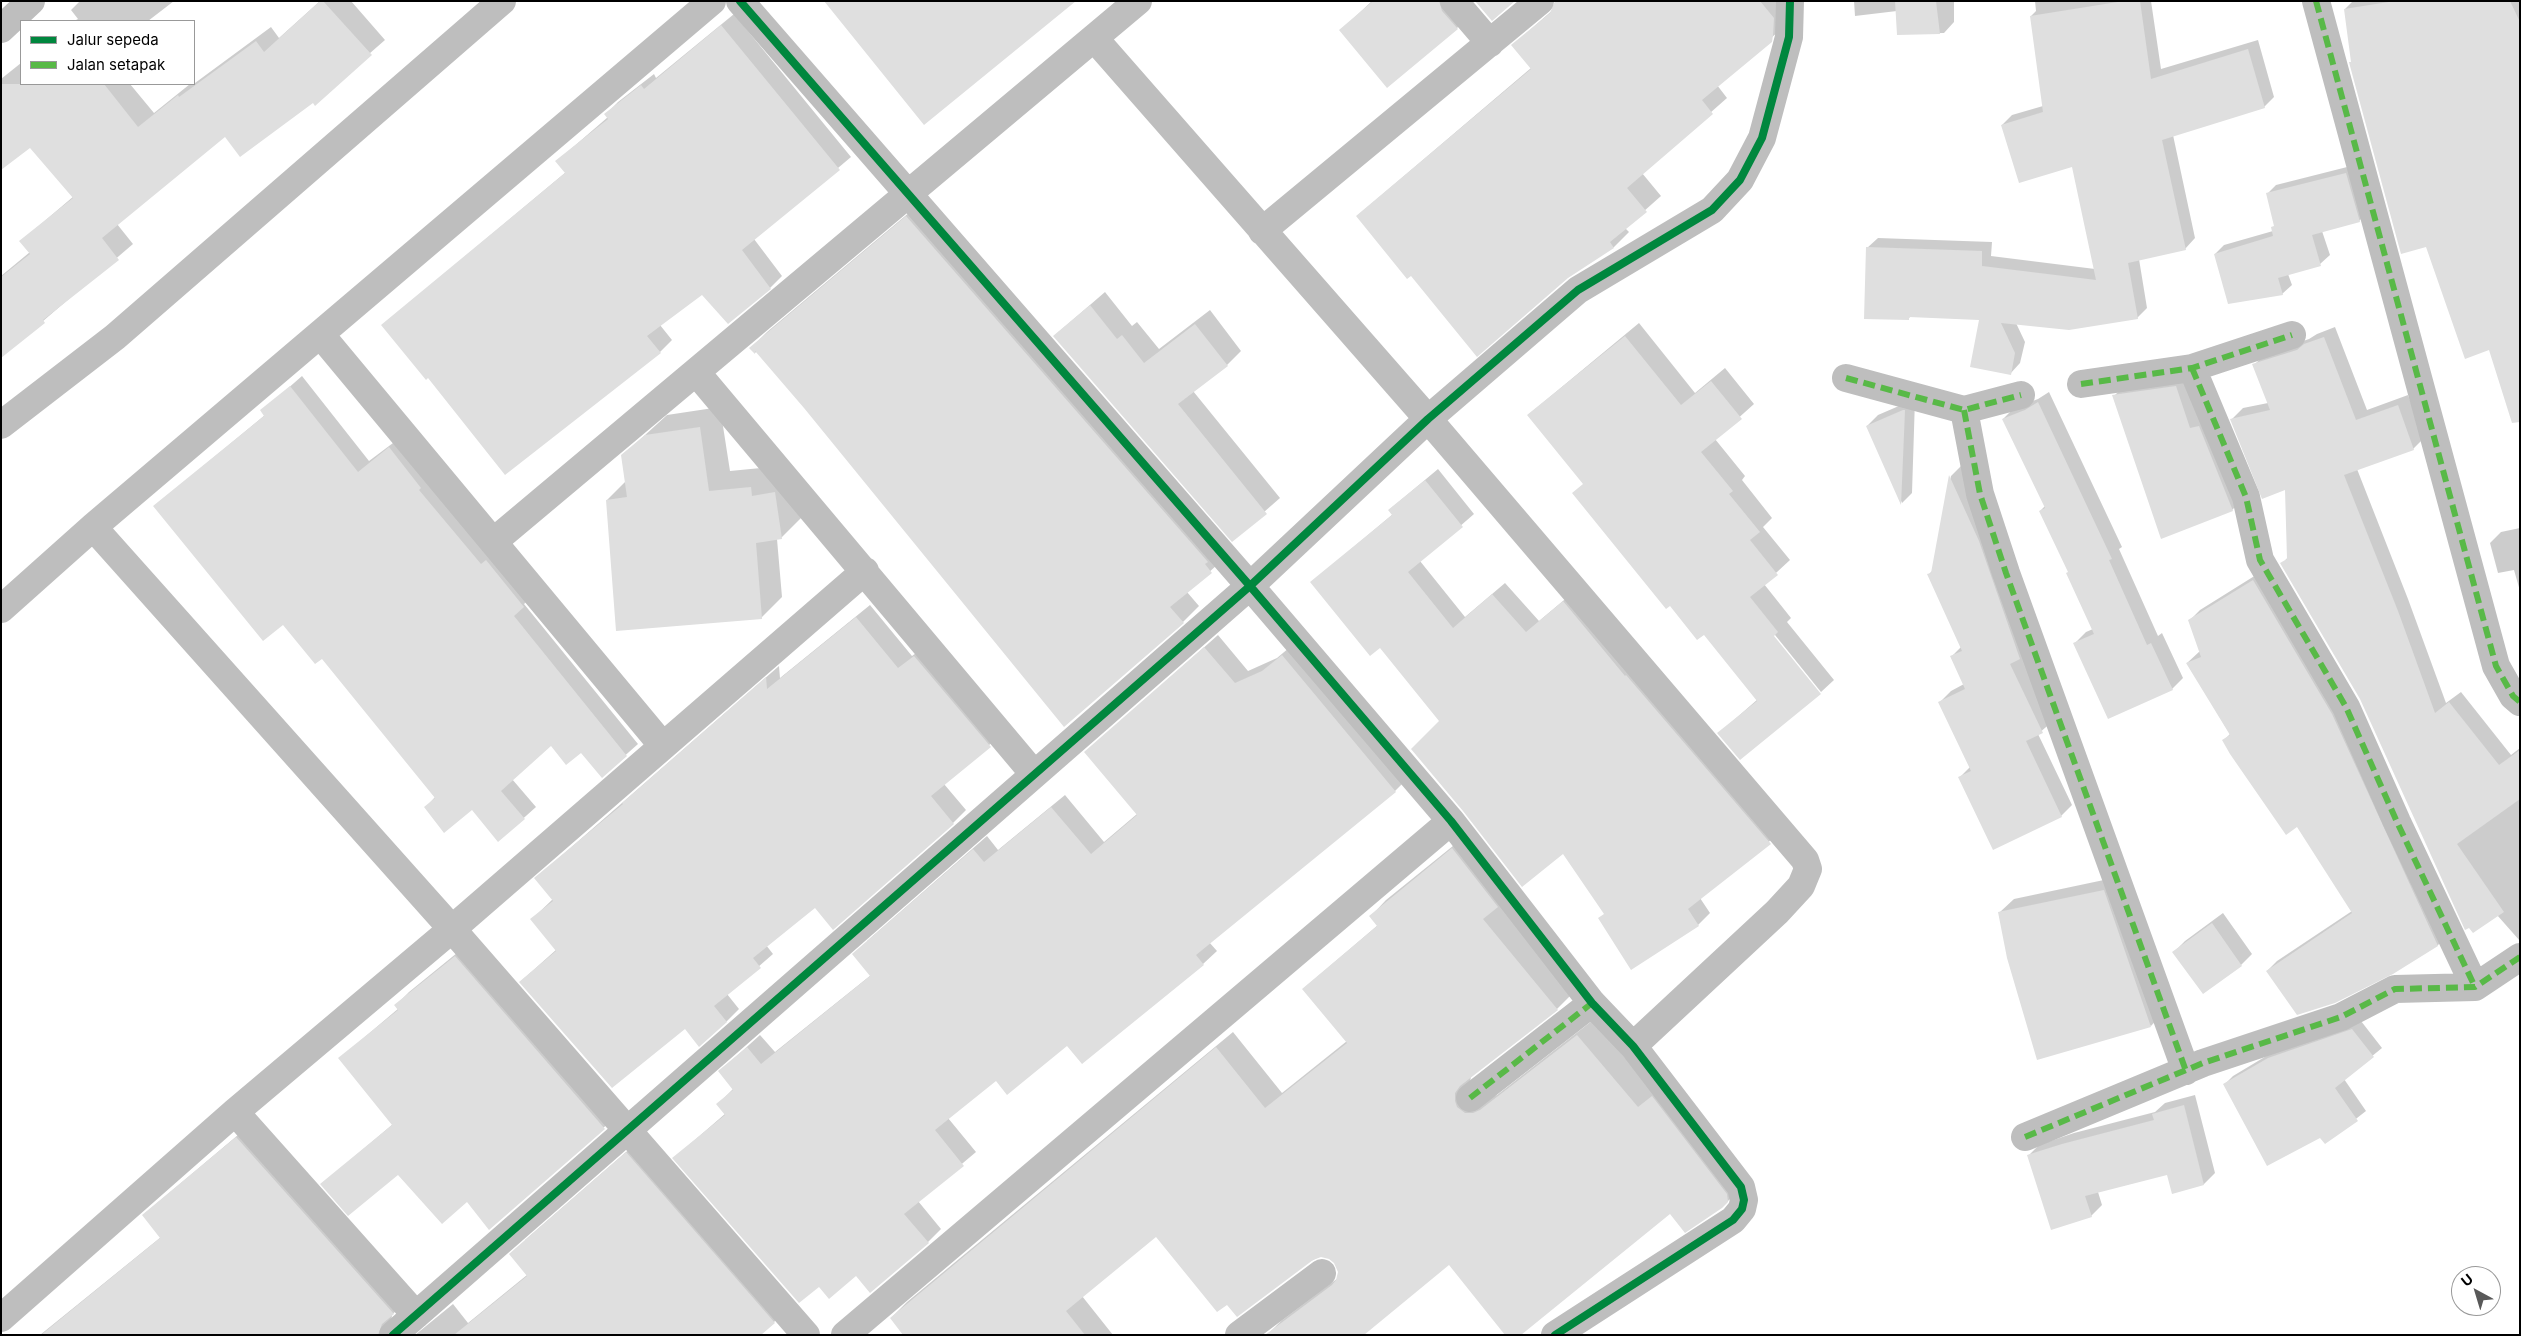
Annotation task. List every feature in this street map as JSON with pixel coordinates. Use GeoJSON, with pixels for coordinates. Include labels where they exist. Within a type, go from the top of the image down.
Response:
{"type":"FeatureCollection","features":[{"type":"Feature","properties":{"kind":"street"},"geometry":{"type":"LineString","coordinates":[[1,29],[31,1]]}},
{"type":"Feature","properties":{"kind":"street"},"geometry":{"type":"LineString","coordinates":[[1,425],[115,337],[502,1]]}},
{"type":"Feature","properties":{"kind":"street"},"geometry":{"type":"LineString","coordinates":[[1,609],[93,527],[712,1]]}},
{"type":"Feature","properties":{"kind":"street"},"geometry":{"type":"LineString","coordinates":[[740,1],[1250,586],[1451,821],[1592,1003],[1633,1046],[1741,1187],[1744,1200],[1742,1209],[1733,1220],[1555,1335]]}},
{"type":"Feature","properties":{"kind":"street"},"geometry":{"type":"LineString","coordinates":[[492,542],[1138,1]]}},
{"type":"Feature","properties":{"kind":"street"},"geometry":{"type":"LineString","coordinates":[[1454,1],[1490,43]]}},
{"type":"Feature","properties":{"kind":"street"},"geometry":{"type":"LineString","coordinates":[[1262,231],[1540,1]]}},
{"type":"Feature","properties":{"kind":"street"},"geometry":{"type":"LineString","coordinates":[[393,1335],[1250,586],[1428,419],[1578,290],[1712,210],[1740,180],[1762,138],[1789,36],[1790,1]]}},
{"type":"Feature","properties":{"kind":"street"},"geometry":{"type":"LineString","coordinates":[[2316,1],[2496,666],[2513,696],[2520,702]]}},
{"type":"Feature","properties":{"kind":"street"},"geometry":{"type":"LineString","coordinates":[[1094,38],[1428,419],[1799,850],[1808,869],[1801,886],[1777,912],[1633,1046]]}},
{"type":"Feature","properties":{"kind":"street"},"geometry":{"type":"LineString","coordinates":[[320,334],[662,746]]}},
{"type":"Feature","properties":{"kind":"street"},"geometry":{"type":"LineString","coordinates":[[2082,384],[2192,368],[2292,335]]}},
{"type":"Feature","properties":{"kind":"street"},"geometry":{"type":"LineString","coordinates":[[2192,368],[2246,496],[2260,560],[2346,707],[2397,822],[2475,987]]}},
{"type":"Feature","properties":{"kind":"street"},"geometry":{"type":"LineString","coordinates":[[696,372],[1034,774]]}},
{"type":"Feature","properties":{"kind":"street"},"geometry":{"type":"LineString","coordinates":[[1846,378],[1964,410],[2021,395]]}},
{"type":"Feature","properties":{"kind":"street"},"geometry":{"type":"LineString","coordinates":[[1964,410],[1980,494],[2006,573],[2186,1071]]}},
{"type":"Feature","properties":{"kind":"street"},"geometry":{"type":"LineString","coordinates":[[93,527],[452,929],[806,1335]]}},
{"type":"Feature","properties":{"kind":"street"},"geometry":{"type":"LineString","coordinates":[[1,1318],[235,1112],[452,929],[865,571]]}},
{"type":"Feature","properties":{"kind":"street"},"geometry":{"type":"LineString","coordinates":[[845,1335],[1451,821]]}},
{"type":"Feature","properties":{"kind":"street"},"geometry":{"type":"LineString","coordinates":[[2024,1137],[2186,1071],[2341,1017],[2395,989],[2475,987],[2520,958]]}},
{"type":"Feature","properties":{"kind":"street"},"geometry":{"type":"LineString","coordinates":[[1470,1098],[1592,1003]]}},
{"type":"Feature","properties":{"kind":"street"},"geometry":{"type":"LineString","coordinates":[[235,1112],[416,1316]]}},
{"type":"Feature","properties":{"kind":"street"},"geometry":{"type":"LineString","coordinates":[[1239,1335],[1322,1272]]}},
{"type":"Feature","properties":{"kind":"building"},"geometry":{"type":"Polygon","coordinates":[[[320,1],[323,1],[372,55],[315,106],[313,103],[240,157],[225,137],[102,238],[119,260],[43,320],[45,323],[1,358],[1,277],[30,254],[19,241],[73,198],[30,148],[1,170],[1,84],[105,85],[138,127],[178,95],[179,97],[256,41],[264,52],[320,1]]]}},
{"type":"Feature","properties":{"kind":"building"},"geometry":{"type":"Polygon","coordinates":[[[824,1],[1076,1],[924,125],[824,1]]]}},
{"type":"Feature","properties":{"kind":"building"},"geometry":{"type":"Polygon","coordinates":[[[1373,1],[1439,1],[1442,11],[1458,29],[1387,88],[1339,30],[1373,1]]]}},
{"type":"Feature","properties":{"kind":"building"},"geometry":{"type":"Polygon","coordinates":[[[1475,1],[1515,1],[1492,21],[1475,1]]]}},
{"type":"Feature","properties":{"kind":"building"},"geometry":{"type":"Polygon","coordinates":[[[1555,1],[1760,1],[1774,18],[1772,42],[1702,100],[1713,114],[1627,188],[1647,212],[1610,242],[1614,248],[1568,278],[1477,357],[1411,276],[1407,279],[1356,216],[1531,69],[1511,45],[1550,13],[1555,1]]]}},
{"type":"Feature","properties":{"kind":"building"},"geometry":{"type":"Polygon","coordinates":[[[1895,1],[1936,1],[1940,34],[1897,35],[1895,1]]]}},
{"type":"Feature","properties":{"kind":"building"},"geometry":{"type":"Polygon","coordinates":[[[2124,1],[2140,1],[2151,79],[2248,49],[2265,108],[2162,140],[2186,250],[2128,263],[2138,319],[2069,330],[2001,323],[2015,353],[2011,375],[1970,367],[1979,320],[1909,317],[1909,320],[1864,319],[1866,247],[1982,251],[1982,266],[2096,280],[2072,167],[2019,183],[2001,125],[2043,112],[2030,16],[2124,1]]]}},
{"type":"Feature","properties":{"kind":"building"},"geometry":{"type":"Polygon","coordinates":[[[2395,1],[2510,1],[2520,22],[2520,422],[2512,423],[2489,350],[2465,359],[2426,247],[2401,254],[2349,62],[2351,62],[2344,9],[2395,1]]]}},
{"type":"Feature","properties":{"kind":"building"},"geometry":{"type":"Polygon","coordinates":[[[721,25],[840,170],[742,250],[771,289],[728,324],[702,295],[647,336],[661,353],[505,475],[428,378],[426,380],[381,325],[565,173],[555,161],[608,119],[604,114],[641,85],[644,89],[721,25]]]}},
{"type":"Feature","properties":{"kind":"building"},"geometry":{"type":"Polygon","coordinates":[[[2346,173],[2360,222],[2312,235],[2321,266],[2278,278],[2283,295],[2228,304],[2214,254],[2273,236],[2271,227],[2274,226],[2266,193],[2346,173]]]}},
{"type":"Feature","properties":{"kind":"building"},"geometry":{"type":"Polygon","coordinates":[[[906,216],[1208,562],[1205,564],[1212,573],[1170,607],[1184,623],[1064,727],[804,408],[755,351],[755,354],[749,348],[906,216]]]}},
{"type":"Feature","properties":{"kind":"building"},"geometry":{"type":"Polygon","coordinates":[[[1090,305],[1117,339],[1122,335],[1144,363],[1195,324],[1228,366],[1178,404],[1267,514],[1232,542],[1053,336],[1090,305]]]}},
{"type":"Feature","properties":{"kind":"building"},"geometry":{"type":"Polygon","coordinates":[[[1625,336],[1681,405],[1711,381],[1742,419],[1701,452],[1733,491],[1729,494],[1760,532],[1750,540],[1778,575],[1750,597],[1778,632],[1774,636],[1821,694],[1740,760],[1717,733],[1757,701],[1704,635],[1697,640],[1670,606],[1666,609],[1572,493],[1583,484],[1527,415],[1625,336]]]}},
{"type":"Feature","properties":{"kind":"building"},"geometry":{"type":"Polygon","coordinates":[[[2324,337],[2356,420],[2398,405],[2414,450],[2344,475],[2398,611],[2435,713],[2449,702],[2499,765],[2520,750],[2520,799],[2457,844],[2504,912],[2473,933],[2469,928],[2465,930],[2360,699],[2280,563],[2287,559],[2285,490],[2262,499],[2230,419],[2270,410],[2252,364],[2297,350],[2304,344],[2324,337]]]}},
{"type":"Feature","properties":{"kind":"building"},"geometry":{"type":"Polygon","coordinates":[[[290,386],[358,472],[389,447],[421,488],[419,490],[481,564],[486,560],[524,607],[514,616],[627,756],[602,778],[581,753],[566,765],[551,746],[501,791],[525,819],[498,842],[472,810],[444,833],[424,807],[435,798],[322,659],[315,664],[283,625],[263,641],[153,506],[264,416],[260,410],[290,386]]]}},
{"type":"Feature","properties":{"kind":"building"},"geometry":{"type":"Polygon","coordinates":[[[2176,386],[2190,428],[2199,426],[2233,511],[2161,539],[2112,395],[2176,386]]]}},
{"type":"Feature","properties":{"kind":"building"},"geometry":{"type":"Polygon","coordinates":[[[2038,402],[2112,559],[2109,560],[2147,645],[2151,643],[2173,690],[2108,719],[2073,643],[2094,634],[2066,573],[2068,572],[2039,511],[2045,508],[2002,419],[2025,410],[2038,402]]]}},
{"type":"Feature","properties":{"kind":"building"},"geometry":{"type":"Polygon","coordinates":[[[1905,410],[1901,505],[1866,426],[1905,410]]]}},
{"type":"Feature","properties":{"kind":"building"},"geometry":{"type":"Polygon","coordinates":[[[700,427],[709,491],[751,487],[752,496],[775,492],[782,539],[756,543],[762,619],[616,631],[606,500],[627,497],[621,455],[645,435],[700,427]]]}},
{"type":"Feature","properties":{"kind":"building"},"geometry":{"type":"Polygon","coordinates":[[[1949,475],[1979,541],[2020,659],[2010,664],[2043,733],[2026,741],[2062,817],[1993,850],[1958,777],[1971,771],[1938,702],[1965,689],[1950,656],[1962,651],[1927,574],[1931,573],[1949,475]]]}},
{"type":"Feature","properties":{"kind":"building"},"geometry":{"type":"Polygon","coordinates":[[[1425,480],[1463,527],[1408,572],[1453,628],[1492,594],[1526,632],[1563,601],[1625,676],[1771,844],[1688,909],[1699,926],[1631,970],[1598,918],[1604,914],[1563,854],[1522,887],[1463,811],[1411,749],[1439,721],[1380,648],[1370,656],[1310,582],[1392,515],[1388,510],[1425,480]]]}},
{"type":"Feature","properties":{"kind":"building"},"geometry":{"type":"Polygon","coordinates":[[[2253,580],[2332,714],[2438,946],[2393,974],[2335,1003],[2297,1015],[2266,971],[2352,913],[2297,827],[2286,835],[2230,754],[2222,740],[2230,735],[2186,663],[2201,657],[2188,620],[2253,580]]]}},
{"type":"Feature","properties":{"kind":"building"},"geometry":{"type":"Polygon","coordinates":[[[856,617],[898,668],[914,656],[991,747],[931,796],[954,824],[833,930],[815,908],[753,958],[761,968],[714,1006],[727,1022],[699,1047],[685,1029],[612,1088],[519,982],[556,951],[530,919],[553,901],[534,878],[623,804],[766,677],[767,689],[856,617]]]}},
{"type":"Feature","properties":{"kind":"building"},"geometry":{"type":"Polygon","coordinates":[[[1204,647],[1235,683],[1262,671],[1282,655],[1396,792],[1196,955],[1204,965],[1082,1064],[1067,1046],[1007,1095],[996,1081],[935,1130],[964,1166],[904,1214],[929,1243],[870,1293],[856,1276],[829,1299],[819,1287],[799,1303],[672,1158],[725,1115],[716,1104],[733,1090],[718,1071],[747,1047],[761,1064],[870,976],[852,954],[973,849],[984,862],[1051,807],[1091,854],[1137,815],[1084,752],[1204,647]]]}},
{"type":"Feature","properties":{"kind":"building"},"geometry":{"type":"Polygon","coordinates":[[[1452,848],[1498,907],[1483,919],[1558,1010],[1460,1086],[1455,1093],[1457,1107],[1465,1113],[1473,1113],[1480,1110],[1577,1035],[1638,1107],[1652,1096],[1727,1194],[1728,1202],[1722,1208],[1685,1233],[1670,1214],[1521,1335],[1505,1335],[1449,1265],[1364,1335],[1265,1335],[1332,1285],[1336,1280],[1338,1272],[1334,1263],[1329,1259],[1321,1257],[1313,1260],[1237,1317],[1227,1305],[1217,1312],[1156,1237],[1066,1311],[1085,1335],[903,1335],[890,1318],[1216,1047],[1265,1108],[1347,1043],[1302,989],[1377,926],[1369,916],[1452,848]]]}},
{"type":"Feature","properties":{"kind":"building"},"geometry":{"type":"Polygon","coordinates":[[[2104,890],[2151,1027],[2037,1060],[2007,958],[1998,912],[2104,890]]]}},
{"type":"Feature","properties":{"kind":"building"},"geometry":{"type":"Polygon","coordinates":[[[2212,923],[2242,966],[2203,994],[2172,952],[2212,923]]]}},
{"type":"Feature","properties":{"kind":"building"},"geometry":{"type":"Polygon","coordinates":[[[455,956],[605,1129],[489,1230],[467,1202],[442,1224],[398,1175],[348,1216],[320,1184],[392,1125],[338,1058],[398,1010],[394,1005],[455,956]]]}},
{"type":"Feature","properties":{"kind":"building"},"geometry":{"type":"Polygon","coordinates":[[[2352,1029],[2374,1057],[2335,1088],[2358,1121],[2325,1144],[2320,1138],[2267,1166],[2223,1084],[2268,1058],[2352,1029]]]}},
{"type":"Feature","properties":{"kind":"building"},"geometry":{"type":"Polygon","coordinates":[[[2184,1105],[2204,1185],[2172,1194],[2167,1175],[2085,1196],[2092,1217],[2051,1230],[2027,1155],[2154,1120],[2152,1114],[2184,1105]]]}},
{"type":"Feature","properties":{"kind":"building"},"geometry":{"type":"Polygon","coordinates":[[[236,1137],[394,1314],[382,1324],[378,1335],[41,1335],[160,1238],[142,1215],[236,1137]]]}},
{"type":"Feature","properties":{"kind":"building"},"geometry":{"type":"Polygon","coordinates":[[[626,1152],[775,1323],[761,1335],[454,1335],[527,1276],[509,1254],[626,1152]]]}},
{"type":"Feature","properties":{"kind":"marked path"},"geometry":{"type":"LineString","coordinates":[[2316,1],[2496,666],[2513,696],[2520,702]]}},
{"type":"Feature","properties":{"kind":"marked path"},"geometry":{"type":"LineString","coordinates":[[2081,384],[2192,368],[2292,335]]}},
{"type":"Feature","properties":{"kind":"marked path"},"geometry":{"type":"LineString","coordinates":[[2192,368],[2246,497],[2260,560],[2346,707],[2397,822],[2475,987]]}},
{"type":"Feature","properties":{"kind":"marked path"},"geometry":{"type":"LineString","coordinates":[[1846,378],[1964,410],[2021,395]]}},
{"type":"Feature","properties":{"kind":"marked path"},"geometry":{"type":"LineString","coordinates":[[1964,410],[1980,494],[2006,573],[2186,1071]]}},
{"type":"Feature","properties":{"kind":"marked path"},"geometry":{"type":"LineString","coordinates":[[2025,1137],[2203,1063],[2341,1017],[2395,989],[2475,987],[2520,957]]}},
{"type":"Feature","properties":{"kind":"marked path"},"geometry":{"type":"LineString","coordinates":[[1470,1098],[1592,1003]]}},
{"type":"Feature","properties":{"kind":"cycle path"},"geometry":{"type":"LineString","coordinates":[[740,1],[1250,586],[1451,821],[1592,1003],[1633,1046],[1741,1187],[1744,1200],[1742,1209],[1733,1220],[1555,1335]]}},
{"type":"Feature","properties":{"kind":"cycle path"},"geometry":{"type":"LineString","coordinates":[[393,1335],[1250,586],[1428,419],[1578,290],[1712,210],[1740,180],[1762,138],[1789,37],[1790,1]]}}]}
